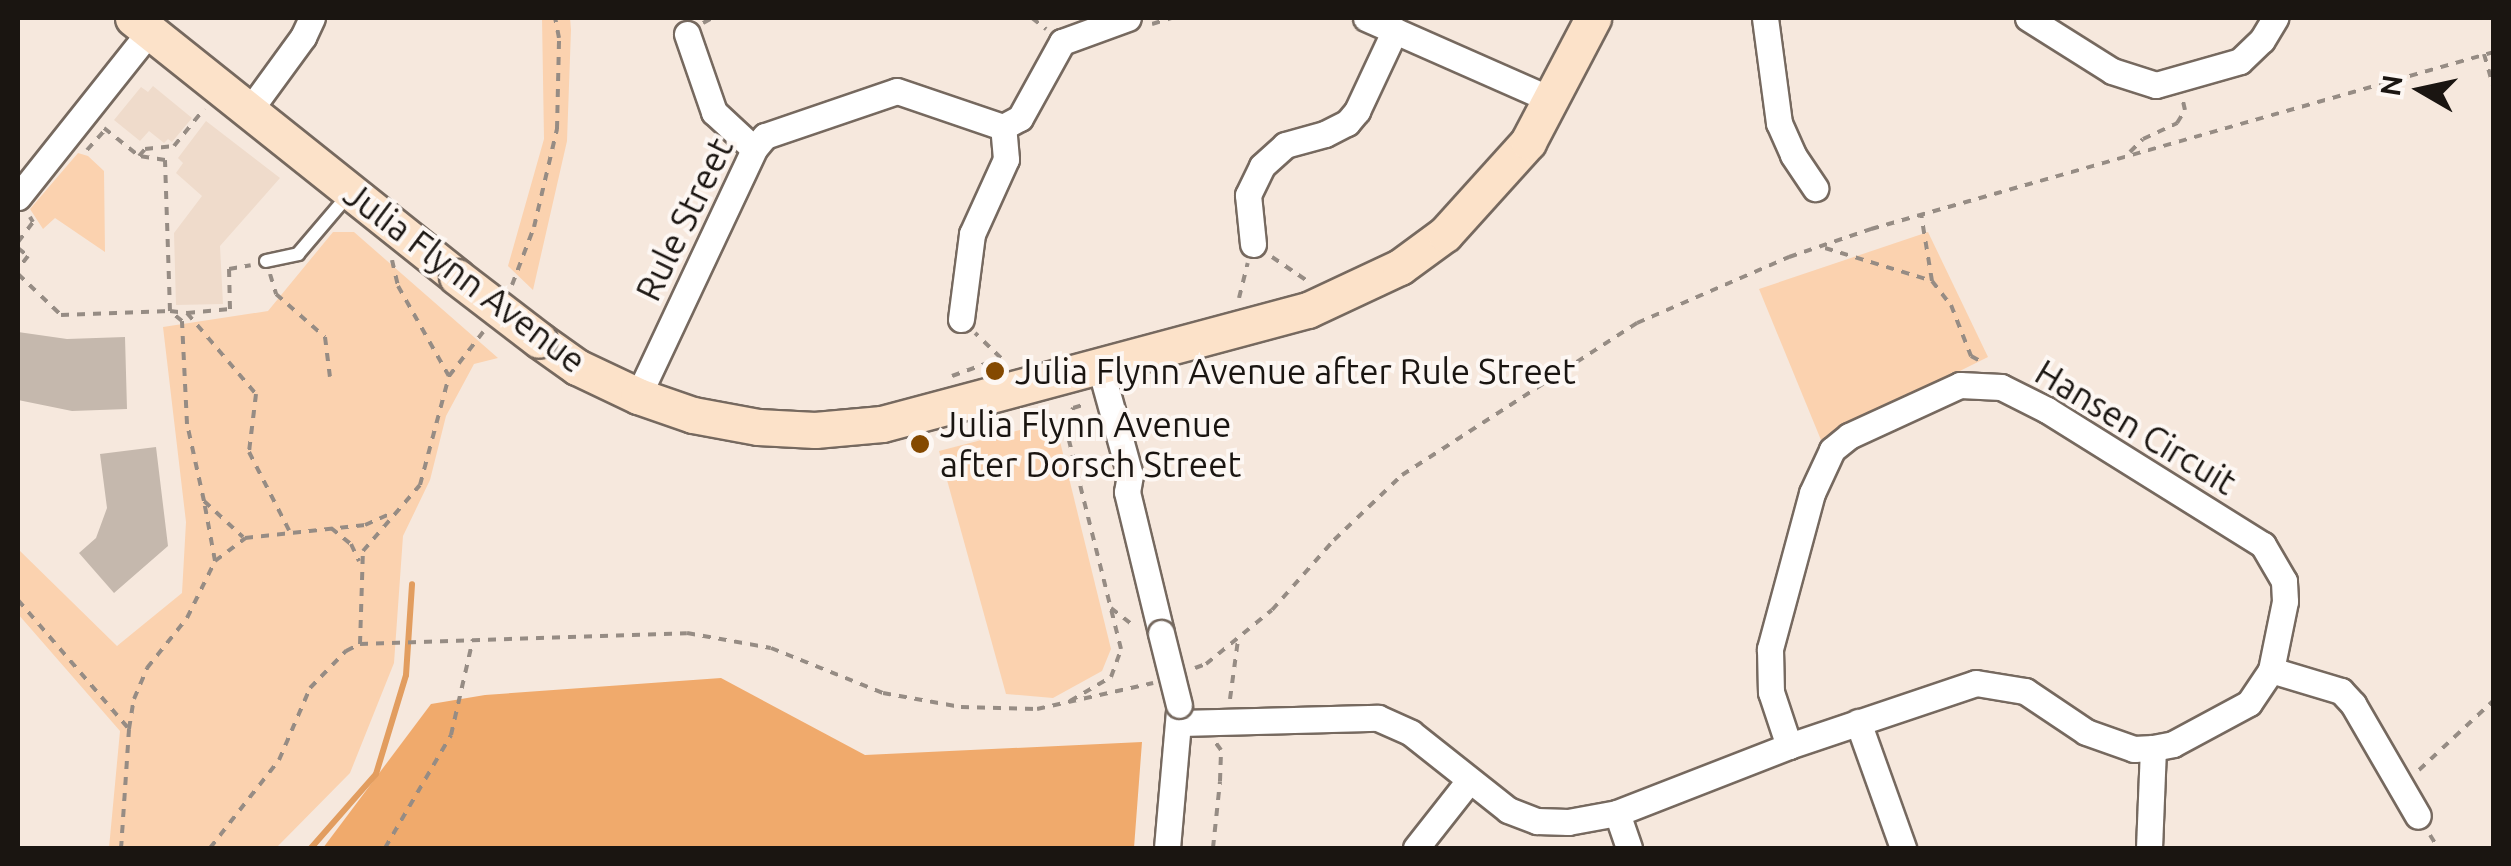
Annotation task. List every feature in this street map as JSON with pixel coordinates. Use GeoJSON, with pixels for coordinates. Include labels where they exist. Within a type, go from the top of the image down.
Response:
{"type":"FeatureCollection","features":[{"type":"Feature","properties":{"kind":"street"},"geometry":{"type":"LineString","coordinates":[[249,111],[303,38],[312,18]]}},
{"type":"Feature","properties":{"kind":"street"},"geometry":{"type":"LineString","coordinates":[[1366,18],[1552,100]]}},
{"type":"Feature","properties":{"kind":"street","name":"Julia Flynn Avenue"},"geometry":{"type":"LineString","coordinates":[[141,24],[457,277],[577,366],[638,396],[693,415],[740,424],[815,430],[882,424],[1092,380],[1323,304],[1400,267],[1445,234],[1528,142],[1592,18]]}},
{"type":"Feature","properties":{"kind":"street"},"geometry":{"type":"LineString","coordinates":[[1765,18],[1780,122],[1793,155],[1815,188]]}},
{"type":"Feature","properties":{"kind":"street"},"geometry":{"type":"LineString","coordinates":[[2028,18],[2133,81],[2156,85],[2240,61],[2262,40],[2275,18]]}},
{"type":"Feature","properties":{"kind":"street"},"geometry":{"type":"LineString","coordinates":[[961,319],[972,234],[1006,159],[1003,127],[1020,118],[1062,42],[1134,23]]}},
{"type":"Feature","properties":{"kind":"street"},"geometry":{"type":"LineString","coordinates":[[18,196],[141,24]]}},
{"type":"Feature","properties":{"kind":"street"},"geometry":{"type":"LineString","coordinates":[[1252,244],[1248,196],[1262,166],[1284,145],[1325,134],[1347,122],[1357,111],[1395,30]]}},
{"type":"Feature","properties":{"kind":"street"},"geometry":{"type":"LineString","coordinates":[[687,34],[714,112],[754,149]]}},
{"type":"Feature","properties":{"kind":"street","name":"Rule Street"},"geometry":{"type":"LineString","coordinates":[[638,396],[754,149],[778,130],[897,91],[1003,127]]}},
{"type":"Feature","properties":{"kind":"street"},"geometry":{"type":"LineString","coordinates":[[1092,380],[1130,475],[1126,492],[1180,714],[1172,840]]}},
{"type":"Feature","properties":{"kind":"street"},"geometry":{"type":"LineString","coordinates":[[1092,380],[1113,478],[1126,492]]}},
{"type":"Feature","properties":{"kind":"street","name":"Hansen Circuit"},"geometry":{"type":"LineString","coordinates":[[1789,746],[1771,692],[1770,649],[1812,493],[1832,450],[1849,436],[1960,386],[2001,387],[2046,410],[2264,545],[2284,580],[2286,601],[2271,670],[2249,703],[2174,744],[2153,748]]}},
{"type":"Feature","properties":{"kind":"street"},"geometry":{"type":"LineString","coordinates":[[2271,670],[2340,692],[2354,704],[2418,816]]}},
{"type":"Feature","properties":{"kind":"street"},"geometry":{"type":"LineString","coordinates":[[1180,714],[1378,718],[1411,733],[1508,810],[1537,820],[1568,822],[1617,813],[1789,746],[1976,683],[2025,691],[2086,732],[2134,748],[2153,748],[2149,848]]}},
{"type":"Feature","properties":{"kind":"street"},"geometry":{"type":"LineString","coordinates":[[1858,722],[1903,848]]}},
{"type":"Feature","properties":{"kind":"street"},"geometry":{"type":"LineString","coordinates":[[1416,848],[1468,782]]}},
{"type":"Feature","properties":{"kind":"street"},"geometry":{"type":"LineString","coordinates":[[1617,813],[1628,848]]}},
{"type":"Feature","properties":{"kind":"lane"},"geometry":{"type":"LineString","coordinates":[[266,261],[298,254],[351,192]]}},
{"type":"Feature","properties":{"kind":"path"},"geometry":{"type":"LineString","coordinates":[[508,292],[534,227],[556,129],[556,18]]}},
{"type":"Feature","properties":{"kind":"path"},"geometry":{"type":"LineString","coordinates":[[1134,23],[1172,18]]}},
{"type":"Feature","properties":{"kind":"path"},"geometry":{"type":"LineString","coordinates":[[1187,671],[1206,664],[1272,610],[1334,540],[1402,476],[1637,323],[1789,257],[1921,214],[2494,52]]}},
{"type":"Feature","properties":{"kind":"path"},"geometry":{"type":"LineString","coordinates":[[2484,54],[2494,88]]}},
{"type":"Feature","properties":{"kind":"path"},"geometry":{"type":"LineString","coordinates":[[2128,154],[2142,140],[2177,123],[2184,110],[2180,78]]}},
{"type":"Feature","properties":{"kind":"path"},"geometry":{"type":"LineString","coordinates":[[139,156],[145,150],[174,146],[209,101]]}},
{"type":"Feature","properties":{"kind":"path"},"geometry":{"type":"LineString","coordinates":[[101,113],[102,126],[139,156],[165,160],[170,311]]}},
{"type":"Feature","properties":{"kind":"path"},"geometry":{"type":"LineString","coordinates":[[1825,248],[1932,281],[1921,214]]}},
{"type":"Feature","properties":{"kind":"path"},"geometry":{"type":"LineString","coordinates":[[408,238],[394,253],[391,264],[398,286],[449,376]]}},
{"type":"Feature","properties":{"kind":"path"},"geometry":{"type":"LineString","coordinates":[[1239,329],[1235,313],[1252,244],[1316,287],[1323,304]]}},
{"type":"Feature","properties":{"kind":"path"},"geometry":{"type":"LineString","coordinates":[[18,248],[28,256],[18,272],[61,315],[230,309],[229,269],[266,261],[276,294],[325,337],[330,377]]}},
{"type":"Feature","properties":{"kind":"path"},"geometry":{"type":"LineString","coordinates":[[170,311],[182,320],[186,424],[215,561]]}},
{"type":"Feature","properties":{"kind":"path"},"geometry":{"type":"LineString","coordinates":[[187,313],[256,394],[248,452],[288,530]]}},
{"type":"Feature","properties":{"kind":"path"},"geometry":{"type":"LineString","coordinates":[[961,319],[1001,358],[951,373],[952,378],[1004,363],[1006,368]]}},
{"type":"Feature","properties":{"kind":"path"},"geometry":{"type":"LineString","coordinates":[[359,560],[420,486],[449,376],[487,325]]}},
{"type":"Feature","properties":{"kind":"path"},"geometry":{"type":"LineString","coordinates":[[1062,705],[1111,677],[1121,649],[1066,424],[1092,380]]}},
{"type":"Feature","properties":{"kind":"path"},"geometry":{"type":"LineString","coordinates":[[204,500],[245,538]]}},
{"type":"Feature","properties":{"kind":"path"},"geometry":{"type":"LineString","coordinates":[[120,848],[134,698],[147,668],[187,618],[215,561],[245,538],[288,530],[365,525],[397,511]]}},
{"type":"Feature","properties":{"kind":"path"},"geometry":{"type":"LineString","coordinates":[[332,528],[351,544],[359,560],[360,644]]}},
{"type":"Feature","properties":{"kind":"path"},"geometry":{"type":"LineString","coordinates":[[18,600],[129,730]]}},
{"type":"Feature","properties":{"kind":"path"},"geometry":{"type":"LineString","coordinates":[[210,848],[243,812],[279,760],[310,688],[346,651],[360,644],[688,633],[771,648],[910,700],[961,707],[1037,709],[1168,678]]}},
{"type":"Feature","properties":{"kind":"path"},"geometry":{"type":"LineString","coordinates":[[385,848],[451,735],[474,638]]}},
{"type":"Feature","properties":{"kind":"path"},"geometry":{"type":"LineString","coordinates":[[2401,787],[2494,700]]}},
{"type":"Feature","properties":{"kind":"path"},"geometry":{"type":"LineString","coordinates":[[1226,708],[1236,708]]}},
{"type":"Feature","properties":{"kind":"shaded area"},"geometry":{"type":"Polygon","coordinates":[[[542,18],[570,18],[571,30],[567,141],[533,290],[508,266],[544,139],[542,18]]]}},
{"type":"Feature","properties":{"kind":"shaded area"},"geometry":{"type":"Polygon","coordinates":[[[153,86],[192,118],[172,142],[168,139],[164,143],[149,131],[140,141],[114,120],[141,87],[148,92],[153,86]]]}},
{"type":"Feature","properties":{"kind":"shaded area"},"geometry":{"type":"Polygon","coordinates":[[[206,121],[280,178],[220,246],[223,304],[176,305],[174,233],[202,196],[176,173],[183,163],[178,158],[206,121]]]}},
{"type":"Feature","properties":{"kind":"shaded area"},"geometry":{"type":"Polygon","coordinates":[[[78,153],[88,156],[104,171],[105,252],[55,218],[43,229],[30,209],[78,153]]]}},
{"type":"Feature","properties":{"kind":"shaded area"},"geometry":{"type":"Polygon","coordinates":[[[333,232],[354,232],[498,358],[474,364],[446,416],[430,480],[403,536],[394,663],[350,773],[276,848],[109,848],[120,731],[18,614],[18,549],[117,646],[182,593],[186,522],[163,327],[268,311],[333,232]]]}},
{"type":"Feature","properties":{"kind":"shaded area"},"geometry":{"type":"Polygon","coordinates":[[[1928,232],[1988,357],[1821,440],[1759,289],[1928,232]]]}},
{"type":"Feature","properties":{"kind":"shaded area"},"geometry":{"type":"Polygon","coordinates":[[[1055,421],[1111,649],[1102,671],[1053,698],[1006,694],[939,451],[1055,421]]]}},
{"type":"Feature","properties":{"kind":"shaded area"},"geometry":{"type":"Polygon","coordinates":[[[721,678],[865,755],[1142,742],[1134,848],[323,848],[431,704],[485,695],[721,678]]]}},
{"type":"Feature","properties":{"kind":"building"},"geometry":{"type":"Polygon","coordinates":[[[18,332],[67,339],[125,337],[127,409],[72,411],[18,400],[18,332]]]}},
{"type":"Feature","properties":{"kind":"building"},"geometry":{"type":"Polygon","coordinates":[[[156,447],[168,546],[114,593],[79,553],[96,538],[107,508],[100,454],[156,447]]]}},
{"type":"Feature","properties":{"kind":"waterway"},"geometry":{"type":"LineString","coordinates":[[311,848],[376,774],[406,675],[412,584]]}},
{"type":"Feature","properties":{"kind":"place","name":"Julia Flynn Avenue after Rule Street"},"geometry":{"type":"Point","coordinates":[995,371]}},
{"type":"Feature","properties":{"kind":"place","name":"Julia Flynn Avenue after Dorsch Street"},"geometry":{"type":"Point","coordinates":[920,444]}}]}
